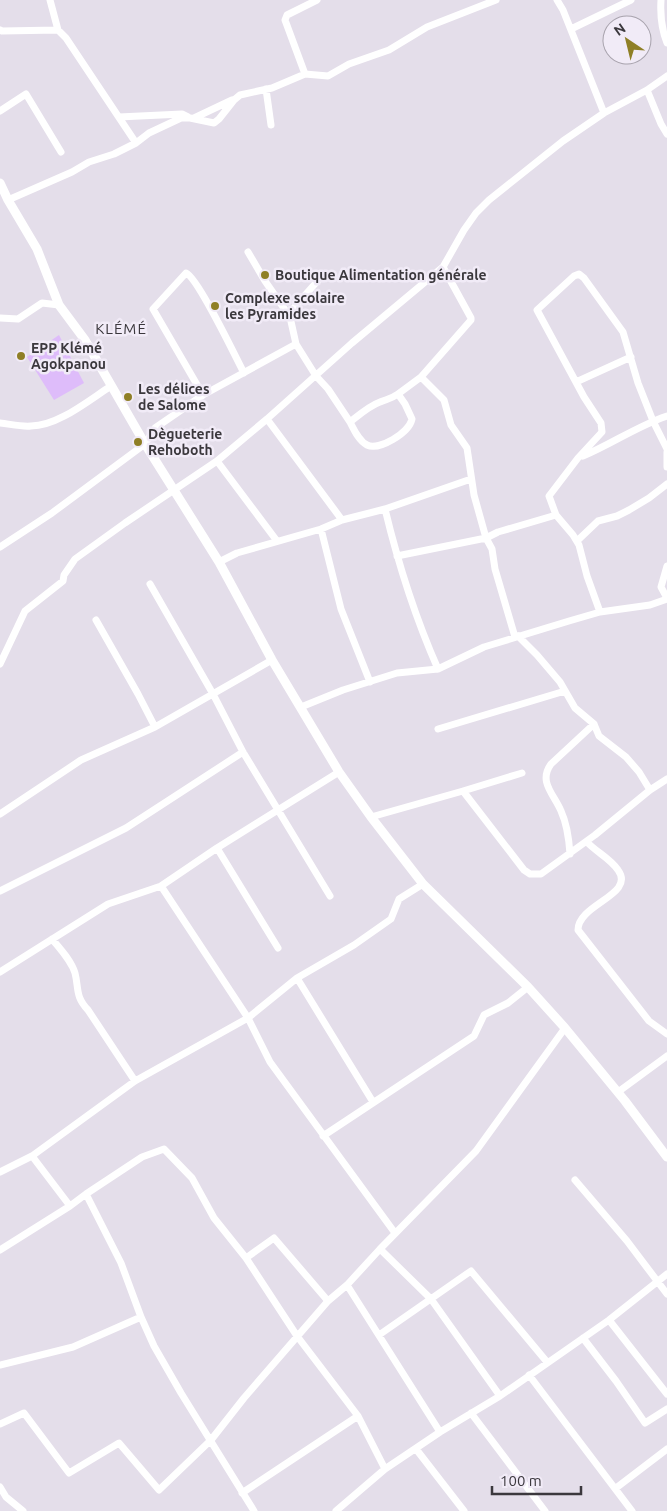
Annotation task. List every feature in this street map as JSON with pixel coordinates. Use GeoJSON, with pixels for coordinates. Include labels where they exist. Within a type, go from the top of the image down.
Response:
{"type":"FeatureCollection","features":[{"type":"Feature","properties":{"kind":"street"},"geometry":{"type":"LineString","coordinates":[[50,0],[58,30],[66,38],[136,143]]}},
{"type":"Feature","properties":{"kind":"street"},"geometry":{"type":"LineString","coordinates":[[305,74],[285,20],[287,15],[317,0]]}},
{"type":"Feature","properties":{"kind":"street"},"geometry":{"type":"LineString","coordinates":[[8,200],[72,172],[89,162],[114,154],[136,143],[155,130],[181,118],[192,118],[246,93],[266,90],[305,74],[328,76],[349,64],[389,50],[427,27],[496,0]]}},
{"type":"Feature","properties":{"kind":"street"},"geometry":{"type":"LineString","coordinates":[[557,0],[571,29],[604,113]]}},
{"type":"Feature","properties":{"kind":"street"},"geometry":{"type":"LineString","coordinates":[[571,29],[631,0]]}},
{"type":"Feature","properties":{"kind":"street"},"geometry":{"type":"LineString","coordinates":[[661,0],[661,22],[667,43]]}},
{"type":"Feature","properties":{"kind":"street"},"geometry":{"type":"LineString","coordinates":[[0,30],[58,30]]}},
{"type":"Feature","properties":{"kind":"street"},"geometry":{"type":"LineString","coordinates":[[0,664],[25,611],[64,581],[64,575],[75,559],[217,460],[443,267],[464,230],[476,213],[489,200],[564,141],[604,113],[647,90],[667,76]]}},
{"type":"Feature","properties":{"kind":"street"},"geometry":{"type":"LineString","coordinates":[[266,90],[271,125]]}},
{"type":"Feature","properties":{"kind":"street"},"geometry":{"type":"LineString","coordinates":[[647,90],[667,134]]}},
{"type":"Feature","properties":{"kind":"street"},"geometry":{"type":"LineString","coordinates":[[0,111],[26,94],[61,152]]}},
{"type":"Feature","properties":{"kind":"street"},"geometry":{"type":"LineString","coordinates":[[119,117],[182,114],[214,123],[237,98]]}},
{"type":"Feature","properties":{"kind":"street"},"geometry":{"type":"LineString","coordinates":[[0,183],[37,250],[60,304],[85,340],[145,444],[219,562],[272,660],[338,772],[423,884],[566,1028],[667,1157]]}},
{"type":"Feature","properties":{"kind":"street"},"geometry":{"type":"LineString","coordinates":[[248,252],[290,317],[296,344],[362,442],[368,446],[397,438],[409,427],[412,419],[406,404],[398,394]]}},
{"type":"Feature","properties":{"kind":"street"},"geometry":{"type":"LineString","coordinates":[[350,422],[373,406],[398,394],[421,377],[471,318],[443,267]]}},
{"type":"Feature","properties":{"kind":"street"},"geometry":{"type":"LineString","coordinates":[[203,395],[153,308],[186,272],[199,288],[244,372]]}},
{"type":"Feature","properties":{"kind":"street"},"geometry":{"type":"LineString","coordinates":[[600,612],[586,576],[583,556],[577,541],[556,515],[549,496],[578,458],[600,436],[602,428],[601,423],[576,382],[537,310],[574,276],[579,274],[584,278],[623,332],[638,383],[667,451],[667,468]]}},
{"type":"Feature","properties":{"kind":"street"},"geometry":{"type":"LineString","coordinates":[[290,317],[292,310],[321,277]]}},
{"type":"Feature","properties":{"kind":"street"},"geometry":{"type":"LineString","coordinates":[[0,318],[18,319],[42,303],[60,304]]}},
{"type":"Feature","properties":{"kind":"street"},"geometry":{"type":"LineString","coordinates":[[0,547],[52,513],[145,444],[155,428],[203,395],[296,344]]}},
{"type":"Feature","properties":{"kind":"street"},"geometry":{"type":"LineString","coordinates":[[576,382],[631,357]]}},
{"type":"Feature","properties":{"kind":"street"},"geometry":{"type":"LineString","coordinates":[[421,377],[444,400],[451,425],[467,448],[471,479],[486,538],[492,550],[495,569],[516,637],[538,655],[560,682],[575,708],[594,724],[599,736],[626,757],[639,772],[650,790]]}},
{"type":"Feature","properties":{"kind":"street"},"geometry":{"type":"LineString","coordinates":[[0,423],[40,426],[61,418],[111,386]]}},
{"type":"Feature","properties":{"kind":"street"},"geometry":{"type":"LineString","coordinates":[[578,458],[608,445],[632,430],[667,416]]}},
{"type":"Feature","properties":{"kind":"street"},"geometry":{"type":"LineString","coordinates":[[267,419],[342,520]]}},
{"type":"Feature","properties":{"kind":"street"},"geometry":{"type":"LineString","coordinates":[[217,460],[278,541]]}},
{"type":"Feature","properties":{"kind":"street"},"geometry":{"type":"LineString","coordinates":[[219,562],[237,553],[321,529],[342,520],[385,508],[471,479]]}},
{"type":"Feature","properties":{"kind":"street"},"geometry":{"type":"LineString","coordinates":[[577,541],[598,521],[617,516],[629,510],[667,484]]}},
{"type":"Feature","properties":{"kind":"street"},"geometry":{"type":"LineString","coordinates":[[385,508],[397,556],[421,632],[438,669]]}},
{"type":"Feature","properties":{"kind":"street"},"geometry":{"type":"LineString","coordinates":[[397,556],[486,538],[498,532],[556,515]]}},
{"type":"Feature","properties":{"kind":"street"},"geometry":{"type":"LineString","coordinates":[[321,529],[340,609],[370,682]]}},
{"type":"Feature","properties":{"kind":"street"},"geometry":{"type":"LineString","coordinates":[[301,707],[397,673],[438,669],[484,647],[600,612],[650,605],[667,599],[661,587],[667,566]]}},
{"type":"Feature","properties":{"kind":"street"},"geometry":{"type":"LineString","coordinates":[[150,584],[213,694],[243,752],[330,896]]}},
{"type":"Feature","properties":{"kind":"street"},"geometry":{"type":"LineString","coordinates":[[96,620],[155,727]]}},
{"type":"Feature","properties":{"kind":"street"},"geometry":{"type":"LineString","coordinates":[[0,814],[81,760],[155,727],[272,660]]}},
{"type":"Feature","properties":{"kind":"street"},"geometry":{"type":"LineString","coordinates":[[438,729],[565,691]]}},
{"type":"Feature","properties":{"kind":"street"},"geometry":{"type":"LineString","coordinates":[[570,854],[566,825],[561,810],[546,784],[546,771],[551,764],[594,724]]}},
{"type":"Feature","properties":{"kind":"street"},"geometry":{"type":"LineString","coordinates":[[0,890],[126,828],[243,752]]}},
{"type":"Feature","properties":{"kind":"street"},"geometry":{"type":"LineString","coordinates":[[0,972],[108,904],[161,886],[217,848],[338,772]]}},
{"type":"Feature","properties":{"kind":"street"},"geometry":{"type":"LineString","coordinates":[[371,817],[522,773]]}},
{"type":"Feature","properties":{"kind":"street"},"geometry":{"type":"LineString","coordinates":[[463,791],[524,870],[530,874],[541,874],[586,842],[650,790],[667,779]]}},
{"type":"Feature","properties":{"kind":"street"},"geometry":{"type":"LineString","coordinates":[[586,842],[614,864],[623,880],[622,886],[618,890],[592,909],[581,920],[578,930],[649,1021],[667,1034]]}},
{"type":"Feature","properties":{"kind":"street"},"geometry":{"type":"LineString","coordinates":[[217,848],[278,948]]}},
{"type":"Feature","properties":{"kind":"street"},"geometry":{"type":"LineString","coordinates":[[0,1172],[32,1156],[135,1081],[248,1018],[297,978],[354,945],[391,920],[399,899],[423,884]]}},
{"type":"Feature","properties":{"kind":"street"},"geometry":{"type":"LineString","coordinates":[[161,886],[248,1018],[270,1062],[395,1233]]}},
{"type":"Feature","properties":{"kind":"street"},"geometry":{"type":"LineString","coordinates":[[52,939],[75,973],[80,1001],[135,1081]]}},
{"type":"Feature","properties":{"kind":"street"},"geometry":{"type":"LineString","coordinates":[[297,978],[374,1102]]}},
{"type":"Feature","properties":{"kind":"street"},"geometry":{"type":"LineString","coordinates":[[324,1136],[474,1036],[484,1015],[508,1003],[528,988]]}},
{"type":"Feature","properties":{"kind":"street"},"geometry":{"type":"LineString","coordinates":[[0,1424],[24,1413],[69,1473],[119,1443],[159,1490],[210,1440],[328,1301],[347,1285],[380,1248],[476,1150],[566,1028]]}},
{"type":"Feature","properties":{"kind":"street"},"geometry":{"type":"LineString","coordinates":[[618,1092],[667,1056]]}},
{"type":"Feature","properties":{"kind":"street"},"geometry":{"type":"LineString","coordinates":[[0,1250],[70,1206],[142,1157],[164,1149],[192,1178],[214,1218],[246,1258],[297,1336],[358,1416],[385,1469]]}},
{"type":"Feature","properties":{"kind":"street"},"geometry":{"type":"LineString","coordinates":[[32,1156],[70,1206]]}},
{"type":"Feature","properties":{"kind":"street"},"geometry":{"type":"LineString","coordinates":[[575,1180],[627,1241],[656,1282],[667,1294]]}},
{"type":"Feature","properties":{"kind":"street"},"geometry":{"type":"LineString","coordinates":[[86,1194],[121,1262],[154,1346],[254,1511]]}},
{"type":"Feature","properties":{"kind":"street"},"geometry":{"type":"LineString","coordinates":[[246,1258],[274,1238],[328,1301]]}},
{"type":"Feature","properties":{"kind":"street"},"geometry":{"type":"LineString","coordinates":[[380,1248],[431,1299],[500,1396]]}},
{"type":"Feature","properties":{"kind":"street"},"geometry":{"type":"LineString","coordinates":[[379,1335],[471,1271],[547,1362]]}},
{"type":"Feature","properties":{"kind":"street"},"geometry":{"type":"LineString","coordinates":[[336,1511],[385,1469],[440,1432],[500,1396],[609,1320],[667,1274]]}},
{"type":"Feature","properties":{"kind":"street"},"geometry":{"type":"LineString","coordinates":[[347,1285],[440,1432]]}},
{"type":"Feature","properties":{"kind":"street"},"geometry":{"type":"LineString","coordinates":[[0,1365],[73,1347],[141,1317]]}},
{"type":"Feature","properties":{"kind":"street"},"geometry":{"type":"LineString","coordinates":[[609,1320],[667,1394]]}},
{"type":"Feature","properties":{"kind":"street"},"geometry":{"type":"LineString","coordinates":[[583,1338],[616,1380],[645,1423],[667,1409]]}},
{"type":"Feature","properties":{"kind":"street"},"geometry":{"type":"LineString","coordinates":[[529,1375],[632,1511]]}},
{"type":"Feature","properties":{"kind":"street"},"geometry":{"type":"LineString","coordinates":[[471,1413],[545,1511]]}},
{"type":"Feature","properties":{"kind":"street"},"geometry":{"type":"LineString","coordinates":[[242,1493],[358,1416]]}},
{"type":"Feature","properties":{"kind":"street"},"geometry":{"type":"LineString","coordinates":[[416,1449],[464,1511]]}},
{"type":"Feature","properties":{"kind":"street"},"geometry":{"type":"LineString","coordinates":[[616,1488],[667,1449]]}},
{"type":"Feature","properties":{"kind":"street"},"geometry":{"type":"LineString","coordinates":[[0,1487],[6,1497],[23,1511]]}},
{"type":"Feature","properties":{"kind":"street"},"geometry":{"type":"LineString","coordinates":[[0,1504],[6,1497]]}},
{"type":"Feature","properties":{"kind":"shaded area"},"geometry":{"type":"Polygon","coordinates":[[[59,335],[84,383],[54,400],[27,357],[59,335]]]}},
{"type":"Feature","properties":{"kind":"place","name":"Boutique Alimentation générale"},"geometry":{"type":"Point","coordinates":[265,275]}},
{"type":"Feature","properties":{"kind":"place","name":"Complexe scolaire les Pyramides"},"geometry":{"type":"Point","coordinates":[215,306]}},
{"type":"Feature","properties":{"kind":"place","name":"EPP Klémé Agokpanou"},"geometry":{"type":"Point","coordinates":[21,356]}},
{"type":"Feature","properties":{"kind":"place","name":"Les délices de Salome"},"geometry":{"type":"Point","coordinates":[128,397]}},
{"type":"Feature","properties":{"kind":"place","name":"Dègueterie Rehoboth"},"geometry":{"type":"Point","coordinates":[138,442]}},
{"type":"Feature","properties":{"kind":"district","name":"KLÉMÉ"},"geometry":{"type":"Point","coordinates":[121,329]}}]}
